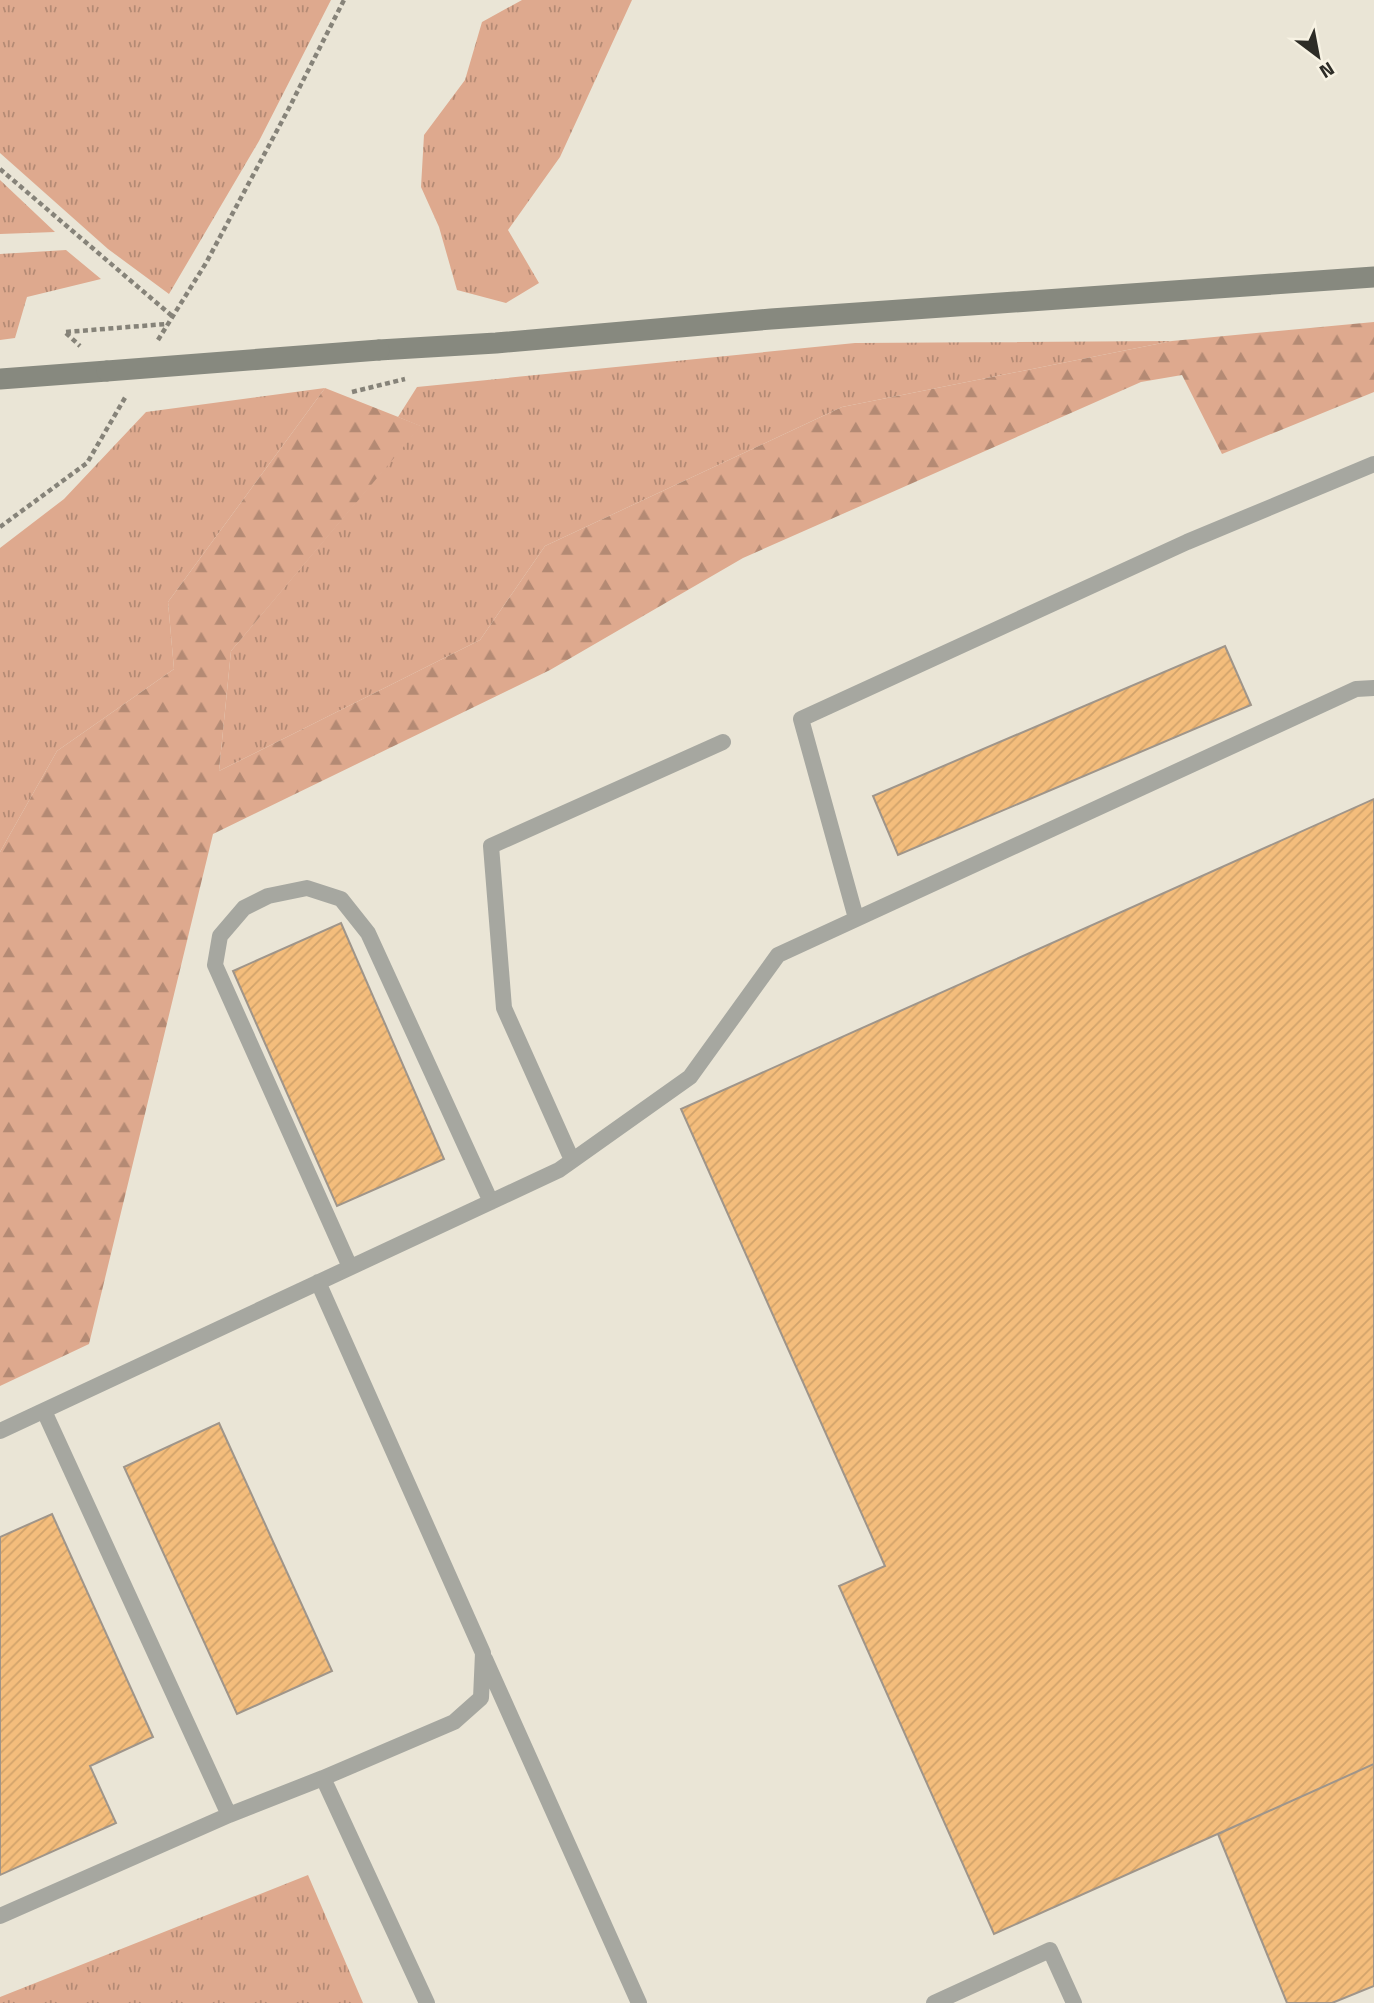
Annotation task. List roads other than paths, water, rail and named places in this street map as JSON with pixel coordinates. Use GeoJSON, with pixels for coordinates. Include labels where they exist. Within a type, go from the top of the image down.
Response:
{"type":"FeatureCollection","features":[{"type":"Feature","properties":{"kind":"main road"},"geometry":{"type":"LineString","coordinates":[[0,379],[496,343],[785,318],[1374,277]]}},
{"type":"Feature","properties":{"kind":"lane"},"geometry":{"type":"LineString","coordinates":[[856,918],[801,719],[1187,542],[1374,464]]}},
{"type":"Feature","properties":{"kind":"lane"},"geometry":{"type":"LineString","coordinates":[[0,1431],[559,1170],[690,1077],[778,955],[1356,689],[1374,688]]}},
{"type":"Feature","properties":{"kind":"lane"},"geometry":{"type":"LineString","coordinates":[[572,1160],[505,1008],[491,846],[723,741]]}},
{"type":"Feature","properties":{"kind":"lane"},"geometry":{"type":"LineString","coordinates":[[350,1267],[215,965],[220,936],[244,908],[268,896],[307,888],[341,899],[368,933],[491,1202]]}},
{"type":"Feature","properties":{"kind":"lane"},"geometry":{"type":"LineString","coordinates":[[318,1282],[639,2003]]}},
{"type":"Feature","properties":{"kind":"lane"},"geometry":{"type":"LineString","coordinates":[[44,1410],[229,1815]]}},
{"type":"Feature","properties":{"kind":"lane"},"geometry":{"type":"LineString","coordinates":[[0,1916],[229,1815],[454,1722],[481,1698],[483,1653]]}},
{"type":"Feature","properties":{"kind":"lane"},"geometry":{"type":"LineString","coordinates":[[323,1777],[427,2003]]}},
{"type":"Feature","properties":{"kind":"lane"},"geometry":{"type":"LineString","coordinates":[[934,2003],[1049,1950],[1074,2003]]}}]}
